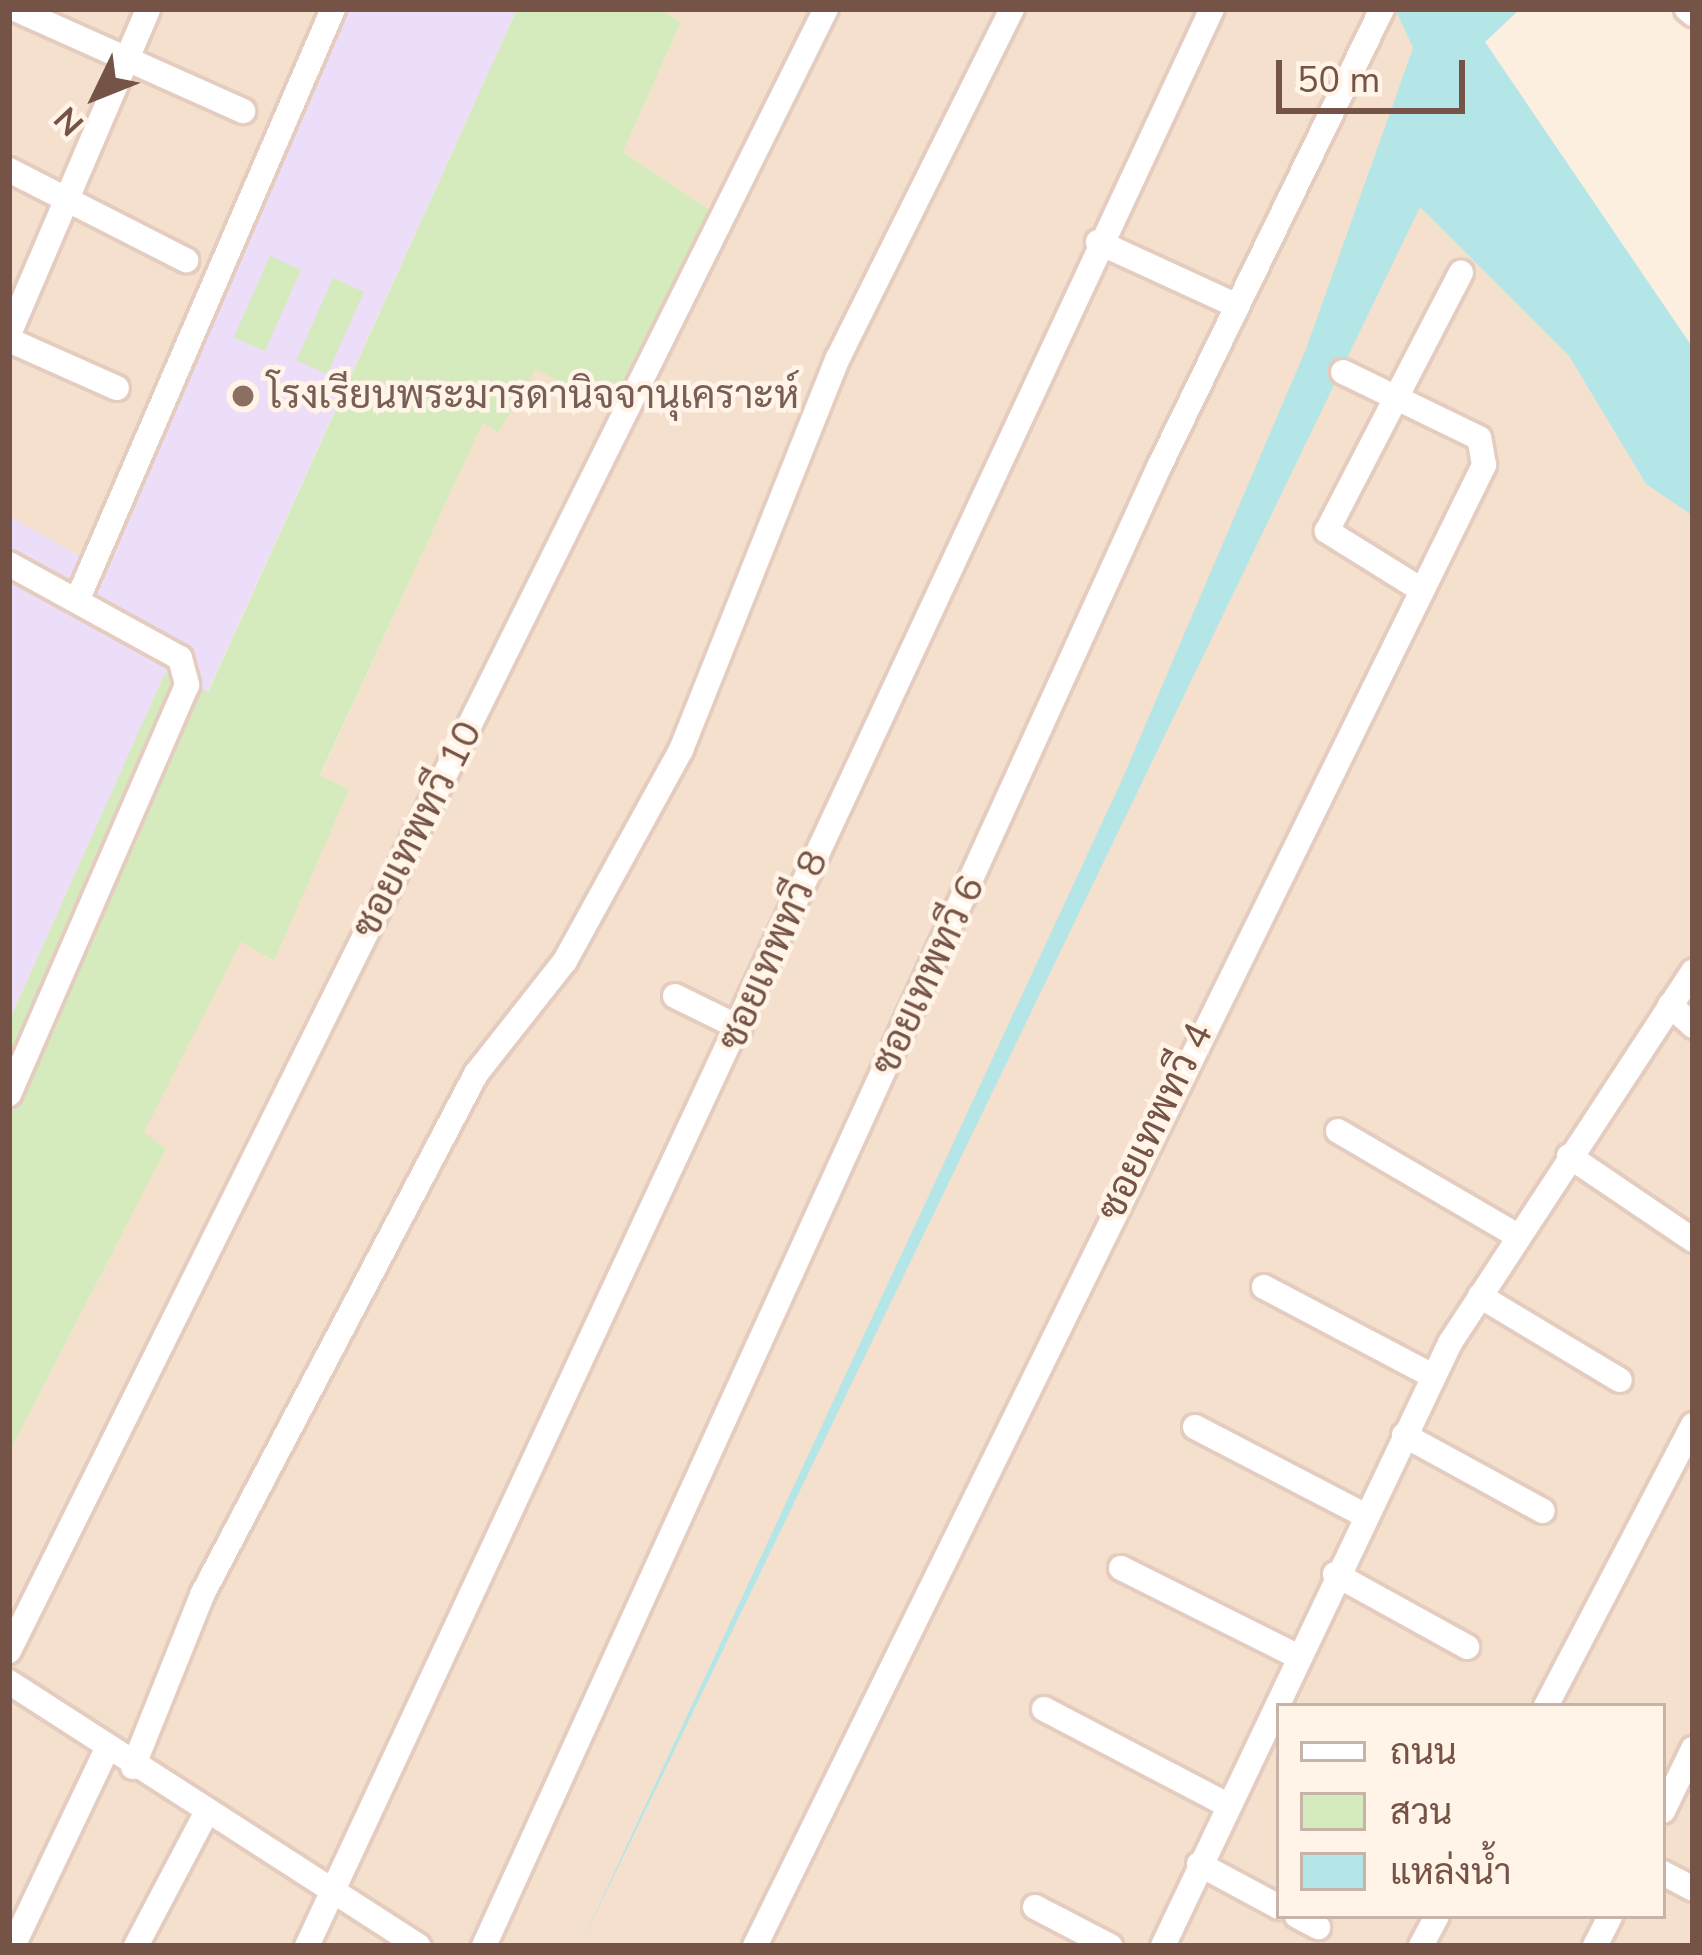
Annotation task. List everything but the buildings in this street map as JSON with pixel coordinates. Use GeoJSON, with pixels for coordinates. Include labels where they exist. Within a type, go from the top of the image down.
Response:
{"type":"FeatureCollection","features":[{"type":"Feature","properties":{"kind":"street"},"geometry":{"type":"LineString","coordinates":[[15,9],[243,111]]}},
{"type":"Feature","properties":{"kind":"street"},"geometry":{"type":"LineString","coordinates":[[117,388],[9,337],[148,9]]}},
{"type":"Feature","properties":{"kind":"street"},"geometry":{"type":"LineString","coordinates":[[77,602],[332,9]]}},
{"type":"Feature","properties":{"kind":"street","name":"ซอยเทพทวี 10"},"geometry":{"type":"LineString","coordinates":[[9,1651],[826,9]]}},
{"type":"Feature","properties":{"kind":"street"},"geometry":{"type":"LineString","coordinates":[[133,1767],[202,1595],[476,1074],[565,961],[681,750],[838,358],[1012,9]]}},
{"type":"Feature","properties":{"kind":"street","name":"ซอยเทพทวี 8"},"geometry":{"type":"LineString","coordinates":[[307,1946],[740,1028],[1098,242],[1212,9]]}},
{"type":"Feature","properties":{"kind":"street","name":"ซอยเทพทวี 6"},"geometry":{"type":"LineString","coordinates":[[484,1946],[1237,306],[1382,9]]}},
{"type":"Feature","properties":{"kind":"street"},"geometry":{"type":"LineString","coordinates":[[9,170],[186,260]]}},
{"type":"Feature","properties":{"kind":"street"},"geometry":{"type":"LineString","coordinates":[[1098,242],[1237,306]]}},
{"type":"Feature","properties":{"kind":"street"},"geometry":{"type":"LineString","coordinates":[[1420,589],[1327,535],[1389,394],[1461,272]]}},
{"type":"Feature","properties":{"kind":"street","name":"ซอยเทพทวี 4"},"geometry":{"type":"LineString","coordinates":[[755,1946],[1488,452],[1343,372]]}},
{"type":"Feature","properties":{"kind":"street"},"geometry":{"type":"LineString","coordinates":[[9,564],[180,658],[188,685],[9,1094]]}},
{"type":"Feature","properties":{"kind":"street"},"geometry":{"type":"LineString","coordinates":[[1278,1703],[1294,1655],[1433,1376],[1569,1156],[1693,971]]}},
{"type":"Feature","properties":{"kind":"street"},"geometry":{"type":"LineString","coordinates":[[675,996],[740,1028]]}},
{"type":"Feature","properties":{"kind":"street"},"geometry":{"type":"LineString","coordinates":[[1670,1005],[1693,1026]]}},
{"type":"Feature","properties":{"kind":"street"},"geometry":{"type":"LineString","coordinates":[[1338,1131],[1518,1236]]}},
{"type":"Feature","properties":{"kind":"street"},"geometry":{"type":"LineString","coordinates":[[1569,1156],[1693,1240]]}},
{"type":"Feature","properties":{"kind":"street"},"geometry":{"type":"LineString","coordinates":[[1264,1287],[1433,1376]]}},
{"type":"Feature","properties":{"kind":"street"},"geometry":{"type":"LineString","coordinates":[[1480,1296],[1619,1381]]}},
{"type":"Feature","properties":{"kind":"street"},"geometry":{"type":"LineString","coordinates":[[1548,1703],[1693,1425]]}},
{"type":"Feature","properties":{"kind":"street"},"geometry":{"type":"LineString","coordinates":[[1195,1427],[1364,1515]]}},
{"type":"Feature","properties":{"kind":"street"},"geometry":{"type":"LineString","coordinates":[[1403,1436],[1543,1511]]}},
{"type":"Feature","properties":{"kind":"street"},"geometry":{"type":"LineString","coordinates":[[1121,1568],[1294,1655]]}},
{"type":"Feature","properties":{"kind":"street"},"geometry":{"type":"LineString","coordinates":[[1335,1574],[1467,1647]]}},
{"type":"Feature","properties":{"kind":"street"},"geometry":{"type":"LineString","coordinates":[[9,1682],[205,1815],[418,1946]]}},
{"type":"Feature","properties":{"kind":"street"},"geometry":{"type":"LineString","coordinates":[[1044,1709],[1226,1804]]}},
{"type":"Feature","properties":{"kind":"street"},"geometry":{"type":"LineString","coordinates":[[1163,1946],[1226,1804],[1271,1725]]}},
{"type":"Feature","properties":{"kind":"street"},"geometry":{"type":"LineString","coordinates":[[13,1946],[107,1749]]}},
{"type":"Feature","properties":{"kind":"street"},"geometry":{"type":"LineString","coordinates":[[1666,1805],[1693,1749]]}},
{"type":"Feature","properties":{"kind":"street"},"geometry":{"type":"LineString","coordinates":[[136,1946],[205,1815]]}},
{"type":"Feature","properties":{"kind":"street"},"geometry":{"type":"LineString","coordinates":[[1199,1864],[1276,1904]]}},
{"type":"Feature","properties":{"kind":"street"},"geometry":{"type":"LineString","coordinates":[[1666,1875],[1693,1889]]}},
{"type":"Feature","properties":{"kind":"street"},"geometry":{"type":"LineString","coordinates":[[1035,1907],[1110,1946]]}},
{"type":"Feature","properties":{"kind":"street"},"geometry":{"type":"LineString","coordinates":[[1421,1946],[1435,1919]]}},
{"type":"Feature","properties":{"kind":"street"},"geometry":{"type":"LineString","coordinates":[[1595,1946],[1608,1919]]}},
{"type":"Feature","properties":{"kind":"shaded area"},"geometry":{"type":"Polygon","coordinates":[[[9,9],[316,9],[80,557],[9,516],[9,9]]]}},
{"type":"Feature","properties":{"kind":"shaded area","name":"โรงเรียนพระมารดานิจจานุเคราะห์"},"geometry":{"type":"Polygon","coordinates":[[[316,9],[517,9],[207,693],[165,674],[9,1021],[9,516],[80,556],[316,9]]]}},
{"type":"Feature","properties":{"kind":"shaded area"},"geometry":{"type":"Polygon","coordinates":[[[660,9],[1395,9],[1413,48],[1370,172],[1420,206],[1569,356],[1646,484],[1693,516],[1693,1946],[9,1946],[9,1453],[166,1149],[143,1133],[241,941],[273,961],[349,790],[320,776],[483,421],[498,432],[536,368],[712,212],[623,152],[681,22],[660,9]]]}},
{"type":"Feature","properties":{"kind":"green space"},"geometry":{"type":"Polygon","coordinates":[[[517,9],[660,9],[681,22],[623,152],[713,212],[613,409],[536,369],[498,433],[483,422],[320,775],[349,790],[274,961],[241,942],[144,1132],[166,1149],[9,1453],[9,1021],[165,673],[208,692],[517,9]]]}},
{"type":"Feature","properties":{"kind":"green space"},"geometry":{"type":"Polygon","coordinates":[[[270,256],[301,270],[265,351],[234,337],[270,256]]]}},
{"type":"Feature","properties":{"kind":"green space"},"geometry":{"type":"Polygon","coordinates":[[[333,278],[364,292],[327,374],[296,360],[333,278]]]}},
{"type":"Feature","properties":{"kind":"water"},"geometry":{"type":"Polygon","coordinates":[[[1395,9],[1520,9],[1485,42],[1693,348],[1693,516],[1646,484],[1569,356],[1420,207],[580,1946],[1121,782],[1306,349],[1413,48],[1395,9]]]}},
{"type":"Feature","properties":{"kind":"place","name":"โรงเรียนพระมารดานิจจานุเคราะห์"},"geometry":{"type":"Point","coordinates":[243,396]}}]}
